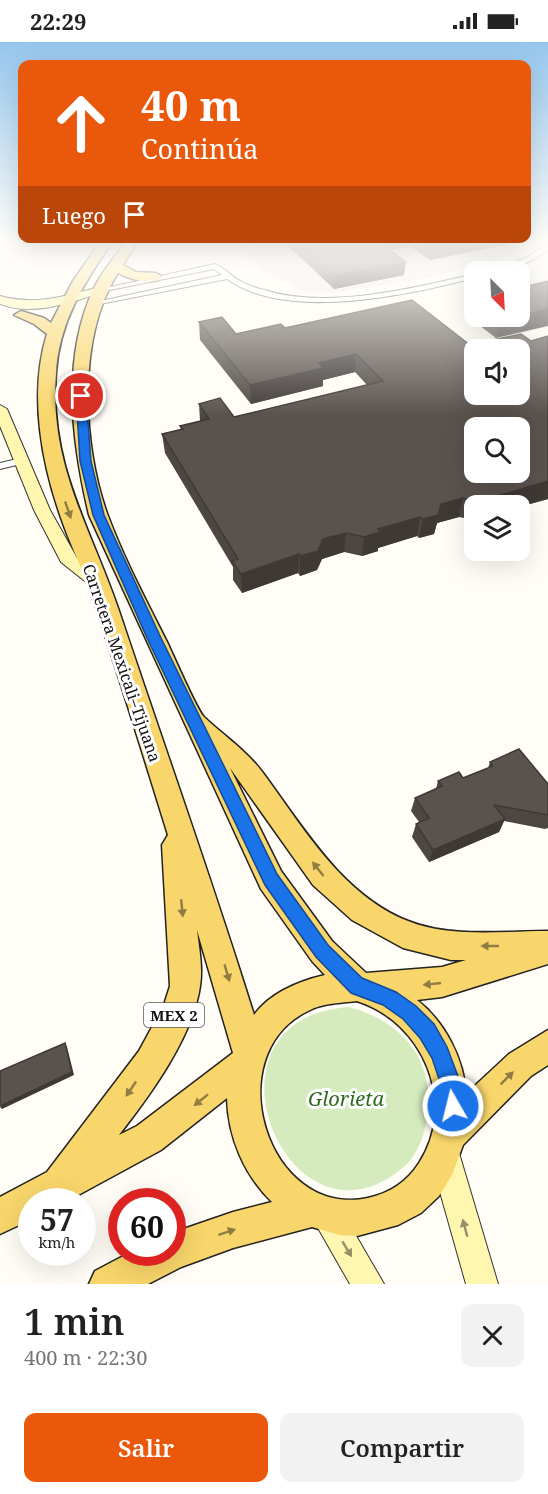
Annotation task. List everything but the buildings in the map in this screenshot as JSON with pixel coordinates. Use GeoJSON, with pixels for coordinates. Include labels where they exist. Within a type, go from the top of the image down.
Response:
{"type":"FeatureCollection","features":[{"type":"Feature","properties":{"kind":"main road"},"geometry":{"type":"LineString","coordinates":[[0,300],[22,306],[65,304]]}},
{"type":"Feature","properties":{"kind":"main road","name":"Carretera Mexicali–Tijuana"},"geometry":{"type":"LineString","coordinates":[[68,300],[49,355],[48,412],[53,453],[70,517],[101,591],[171,808]]}},
{"type":"Feature","properties":{"kind":"main road"},"geometry":{"type":"LineString","coordinates":[[21,315],[82,300]]}},
{"type":"Feature","properties":{"kind":"main road","name":"Carretera Mexicali–Tijuana"},"geometry":{"type":"LineString","coordinates":[[97,300],[82,351],[81,409],[85,461],[98,515],[154,638],[271,880],[322,951],[364,988],[410,1012],[427,1031],[440,1054],[449,1079],[453,1106],[447,1144]]}},
{"type":"Feature","properties":{"kind":"main road"},"geometry":{"type":"LineString","coordinates":[[0,314],[21,315],[39,321],[55,333]]}},
{"type":"Feature","properties":{"kind":"main road"},"geometry":{"type":"LineString","coordinates":[[0,409],[21,461],[70,562],[101,591],[134,639],[144,641],[154,638]]}},
{"type":"Feature","properties":{"kind":"main road"},"geometry":{"type":"LineString","coordinates":[[192,718],[242,764],[323,876],[362,910],[403,934],[451,945],[548,948]]}},
{"type":"Feature","properties":{"kind":"main road"},"geometry":{"type":"LineString","coordinates":[[171,808],[211,920],[248,1059]]}},
{"type":"Feature","properties":{"kind":"main road","name":"MEX 2"},"geometry":{"type":"LineString","coordinates":[[57,1188],[111,1118],[152,1058],[171,1024],[185,986],[183,916],[171,808]]}},
{"type":"Feature","properties":{"kind":"main road"},"geometry":{"type":"LineString","coordinates":[[548,948],[442,982],[364,988],[330,987],[304,994],[281,1008],[263,1029],[248,1059],[243,1103],[249,1135],[263,1165],[284,1190],[319,1211],[355,1218],[383,1213],[409,1200],[430,1179],[447,1144],[520,1065],[548,1046]]}},
{"type":"Feature","properties":{"kind":"main road"},"geometry":{"type":"LineString","coordinates":[[57,1188],[149,1138],[248,1059]]}},
{"type":"Feature","properties":{"kind":"main road"},"geometry":{"type":"LineString","coordinates":[[447,1144],[482,1284]]}},
{"type":"Feature","properties":{"kind":"main road","name":"MEX 2"},"geometry":{"type":"LineString","coordinates":[[0,1216],[18,1207]]}},
{"type":"Feature","properties":{"kind":"main road"},"geometry":{"type":"LineString","coordinates":[[186,1247],[233,1230],[319,1211]]}},
{"type":"Feature","properties":{"kind":"main road"},"geometry":{"type":"LineString","coordinates":[[319,1211],[368,1284]]}},
{"type":"Feature","properties":{"kind":"main road"},"geometry":{"type":"LineString","coordinates":[[108,1284],[144,1266]]}},
{"type":"Feature","properties":{"kind":"street"},"geometry":{"type":"LineString","coordinates":[[309,300],[320,302],[339,300]]}},
{"type":"Feature","properties":{"kind":"street"},"geometry":{"type":"LineString","coordinates":[[0,466],[21,461]]}},
{"type":"Feature","properties":{"kind":"green space","name":"Glorieta"},"geometry":{"type":"Polygon","coordinates":[[[349,1007],[387,1023],[402,1035],[422,1065],[427,1083],[426,1125],[416,1152],[406,1165],[364,1189],[325,1186],[294,1164],[272,1129],[264,1089],[272,1051],[300,1021],[349,1007]]]}},
{"type":"Feature","properties":{"kind":"route"},"geometry":{"type":"LineString","coordinates":[[81,396],[85,461],[98,515],[207,750],[271,880],[322,951],[357,986],[372,989],[410,1012],[427,1031],[440,1054],[449,1079],[453,1106]]}}]}
